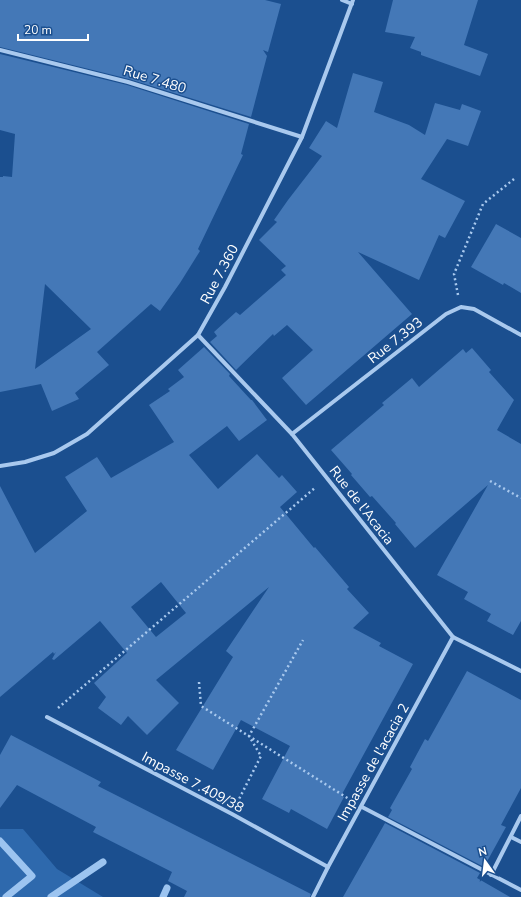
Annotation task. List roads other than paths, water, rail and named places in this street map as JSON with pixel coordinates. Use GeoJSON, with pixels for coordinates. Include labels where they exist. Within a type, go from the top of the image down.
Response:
{"type":"FeatureCollection","features":[{"type":"Feature","properties":{"kind":"street"},"geometry":{"type":"LineString","coordinates":[[342,0],[352,2]]}},
{"type":"Feature","properties":{"kind":"street","name":"Rue 7.360"},"geometry":{"type":"LineString","coordinates":[[0,466],[25,462],[54,453],[87,434],[198,335],[225,287],[302,137],[352,2]]}},
{"type":"Feature","properties":{"kind":"street","name":"Rue 7.480"},"geometry":{"type":"LineString","coordinates":[[0,50],[128,82],[302,137]]}},
{"type":"Feature","properties":{"kind":"street","name":"Rue 7.393"},"geometry":{"type":"LineString","coordinates":[[292,434],[446,314],[461,307],[474,309],[521,335]]}},
{"type":"Feature","properties":{"kind":"street","name":"Rue de l'Acacia"},"geometry":{"type":"LineString","coordinates":[[198,335],[292,434],[454,637],[521,671]]}},
{"type":"Feature","properties":{"kind":"street","name":"Impasse de l'acacia 2"},"geometry":{"type":"LineString","coordinates":[[313,897],[454,637]]}},
{"type":"Feature","properties":{"kind":"street","name":"Impasse 7.409/38"},"geometry":{"type":"LineString","coordinates":[[47,717],[232,814],[328,867]]}},
{"type":"Feature","properties":{"kind":"street"},"geometry":{"type":"LineString","coordinates":[[362,807],[521,890]]}},
{"type":"Feature","properties":{"kind":"street"},"geometry":{"type":"LineString","coordinates":[[491,875],[521,816]]}},
{"type":"Feature","properties":{"kind":"street"},"geometry":{"type":"LineString","coordinates":[[511,837],[521,842]]}},
{"type":"Feature","properties":{"kind":"waterway"},"geometry":{"type":"LineString","coordinates":[[0,841],[32,876],[6,897]]}},
{"type":"Feature","properties":{"kind":"waterway"},"geometry":{"type":"LineString","coordinates":[[51,897],[103,862]]}},
{"type":"Feature","properties":{"kind":"waterway"},"geometry":{"type":"LineString","coordinates":[[163,897],[167,888]]}}]}
